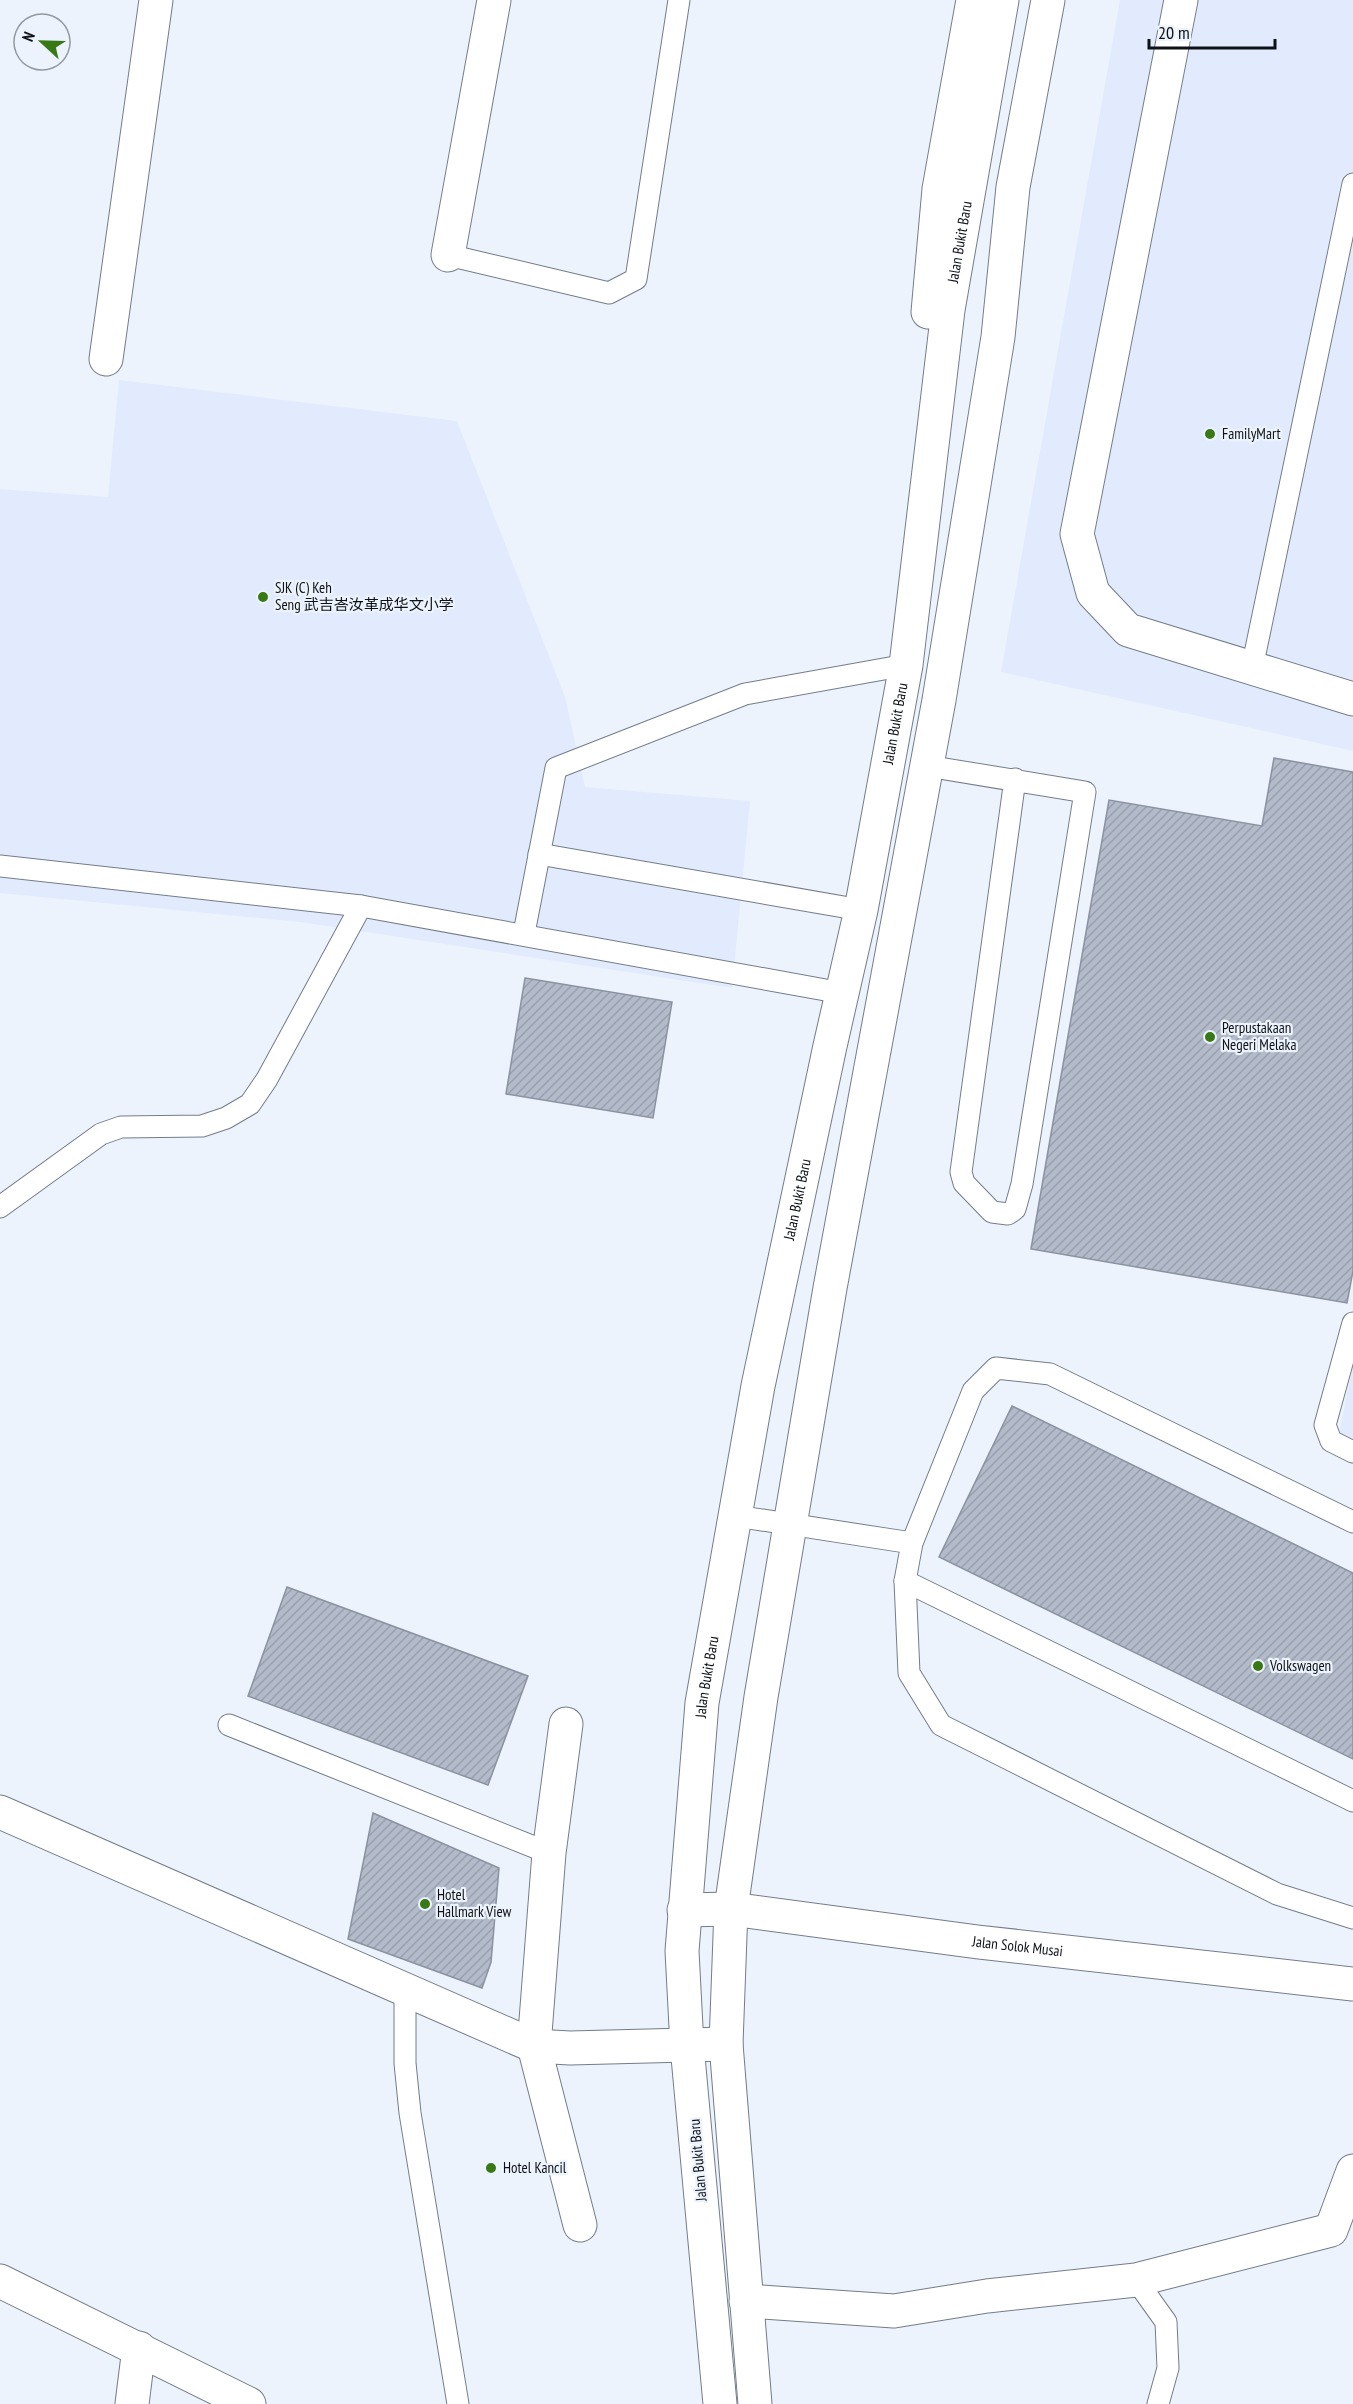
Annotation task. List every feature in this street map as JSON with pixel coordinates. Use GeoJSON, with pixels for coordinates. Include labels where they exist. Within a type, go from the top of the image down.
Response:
{"type":"FeatureCollection","features":[{"type":"Feature","properties":{"kind":"main road"},"geometry":{"type":"LineString","coordinates":[[106,359],[156,0]]}},
{"type":"Feature","properties":{"kind":"main road"},"geometry":{"type":"LineString","coordinates":[[448,255],[494,0]]}},
{"type":"Feature","properties":{"kind":"main road"},"geometry":{"type":"LineString","coordinates":[[937,415],[928,306],[939,189],[973,0]]}},
{"type":"Feature","properties":{"kind":"main road","name":"Jalan Bukit Baru"},"geometry":{"type":"LineString","coordinates":[[720,2404],[687,2046],[682,1951],[702,1703],[758,1386],[861,910],[906,665],[948,309],[1002,0]]}},
{"type":"Feature","properties":{"kind":"main road"},"geometry":{"type":"LineString","coordinates":[[998,337],[1013,187],[1048,0]]}},
{"type":"Feature","properties":{"kind":"main road"},"geometry":{"type":"LineString","coordinates":[[755,2404],[726,2044],[731,1909],[761,1697],[862,1102],[927,766],[998,337],[1065,0]]}},
{"type":"Feature","properties":{"kind":"main road"},"geometry":{"type":"LineString","coordinates":[[1181,0],[1077,534],[1093,593],[1128,630],[1353,699]]}},
{"type":"Feature","properties":{"kind":"main road"},"geometry":{"type":"LineString","coordinates":[[566,1724],[549,1853],[534,2046],[580,2225]]}},
{"type":"Feature","properties":{"kind":"main road"},"geometry":{"type":"LineString","coordinates":[[0,1812],[534,2046],[726,2044]]}},
{"type":"Feature","properties":{"kind":"main road","name":"Jalan Solok Musai"},"geometry":{"type":"LineString","coordinates":[[684,1911],[731,1909],[978,1942],[1353,1984]]}},
{"type":"Feature","properties":{"kind":"main road"},"geometry":{"type":"LineString","coordinates":[[746,2301],[894,2311],[987,2296],[1136,2280],[1330,2230],[1353,2170]]}},
{"type":"Feature","properties":{"kind":"main road"},"geometry":{"type":"LineString","coordinates":[[0,2281],[249,2404]]}},
{"type":"Feature","properties":{"kind":"main road"},"geometry":{"type":"LineString","coordinates":[[132,2404],[139,2348]]}},
{"type":"Feature","properties":{"kind":"lane"},"geometry":{"type":"LineString","coordinates":[[448,255],[609,292],[636,279],[679,0]]}},
{"type":"Feature","properties":{"kind":"lane"},"geometry":{"type":"LineString","coordinates":[[1252,668],[1353,184]]}},
{"type":"Feature","properties":{"kind":"lane"},"geometry":{"type":"LineString","coordinates":[[524,933],[556,768],[745,694],[906,665]]}},
{"type":"Feature","properties":{"kind":"lane"},"geometry":{"type":"LineString","coordinates":[[927,766],[1015,779],[1085,792],[1022,1184],[1015,1209],[1008,1214],[992,1212],[964,1183],[961,1172],[1015,779]]}},
{"type":"Feature","properties":{"kind":"lane"},"geometry":{"type":"LineString","coordinates":[[539,854],[861,910]]}},
{"type":"Feature","properties":{"kind":"lane"},"geometry":{"type":"LineString","coordinates":[[0,866],[361,906],[524,933],[842,993]]}},
{"type":"Feature","properties":{"kind":"lane"},"geometry":{"type":"LineString","coordinates":[[0,1207],[101,1134],[121,1127],[202,1126],[226,1118],[250,1104],[267,1079],[361,906]]}},
{"type":"Feature","properties":{"kind":"lane"},"geometry":{"type":"LineString","coordinates":[[1353,1323],[1325,1425],[1331,1441],[1353,1452]]}},
{"type":"Feature","properties":{"kind":"lane"},"geometry":{"type":"LineString","coordinates":[[1353,1522],[1050,1374],[996,1368],[973,1391],[912,1543],[905,1581],[909,1673],[941,1725],[1086,1800],[1277,1894],[1353,1918]]}},
{"type":"Feature","properties":{"kind":"lane"},"geometry":{"type":"LineString","coordinates":[[736,1516],[912,1543]]}},
{"type":"Feature","properties":{"kind":"lane"},"geometry":{"type":"LineString","coordinates":[[905,1581],[1353,1801]]}},
{"type":"Feature","properties":{"kind":"lane"},"geometry":{"type":"LineString","coordinates":[[229,1725],[549,1853]]}},
{"type":"Feature","properties":{"kind":"lane"},"geometry":{"type":"LineString","coordinates":[[405,1988],[405,2062],[410,2113],[458,2404]]}},
{"type":"Feature","properties":{"kind":"lane"},"geometry":{"type":"LineString","coordinates":[[1136,2280],[1166,2322],[1168,2368],[1158,2404]]}},
{"type":"Feature","properties":{"kind":"shaded area"},"geometry":{"type":"Polygon","coordinates":[[[1120,0],[1353,0],[1353,751],[1001,672],[1120,0]]]}},
{"type":"Feature","properties":{"kind":"shaded area","name":"SJK (C) Keh Seng 武吉峇汝革成华文小学"},"geometry":{"type":"Polygon","coordinates":[[[119,380],[457,421],[565,697],[585,787],[750,801],[732,988],[301,922],[0,893],[0,489],[108,497],[119,380]]]}},
{"type":"Feature","properties":{"kind":"shaded area"},"geometry":{"type":"Polygon","coordinates":[[[1353,1364],[1353,1465],[1335,1455],[1353,1364]]]}},
{"type":"Feature","properties":{"kind":"building","name":"Perpustakaan Negeri Melaka"},"geometry":{"type":"Polygon","coordinates":[[[1274,758],[1353,772],[1353,1271],[1347,1303],[1031,1249],[1109,800],[1262,826],[1274,758]]]}},
{"type":"Feature","properties":{"kind":"building"},"geometry":{"type":"Polygon","coordinates":[[[525,978],[672,1002],[653,1118],[506,1094],[525,978]]]}},
{"type":"Feature","properties":{"kind":"building","name":"Volkswagen"},"geometry":{"type":"Polygon","coordinates":[[[1012,1406],[1353,1573],[1353,1759],[939,1557],[1012,1406]]]}},
{"type":"Feature","properties":{"kind":"building"},"geometry":{"type":"Polygon","coordinates":[[[287,1587],[528,1676],[488,1785],[248,1696],[287,1587]]]}},
{"type":"Feature","properties":{"kind":"building","name":"Hotel Hallmark View"},"geometry":{"type":"Polygon","coordinates":[[[373,1813],[499,1868],[491,1962],[482,1988],[348,1939],[373,1813]]]}},
{"type":"Feature","properties":{"kind":"place","name":"FamilyMart"},"geometry":{"type":"Point","coordinates":[1210,434]}},
{"type":"Feature","properties":{"kind":"place","name":"SJK (C) Keh Seng 武吉峇汝革成华文小学"},"geometry":{"type":"Point","coordinates":[263,597]}},
{"type":"Feature","properties":{"kind":"place","name":"Perpustakaan Negeri Melaka"},"geometry":{"type":"Point","coordinates":[1210,1037]}},
{"type":"Feature","properties":{"kind":"place","name":"Volkswagen"},"geometry":{"type":"Point","coordinates":[1258,1666]}},
{"type":"Feature","properties":{"kind":"place","name":"Hotel Hallmark View"},"geometry":{"type":"Point","coordinates":[425,1904]}},
{"type":"Feature","properties":{"kind":"place","name":"Hotel Kancil"},"geometry":{"type":"Point","coordinates":[491,2168]}}]}
